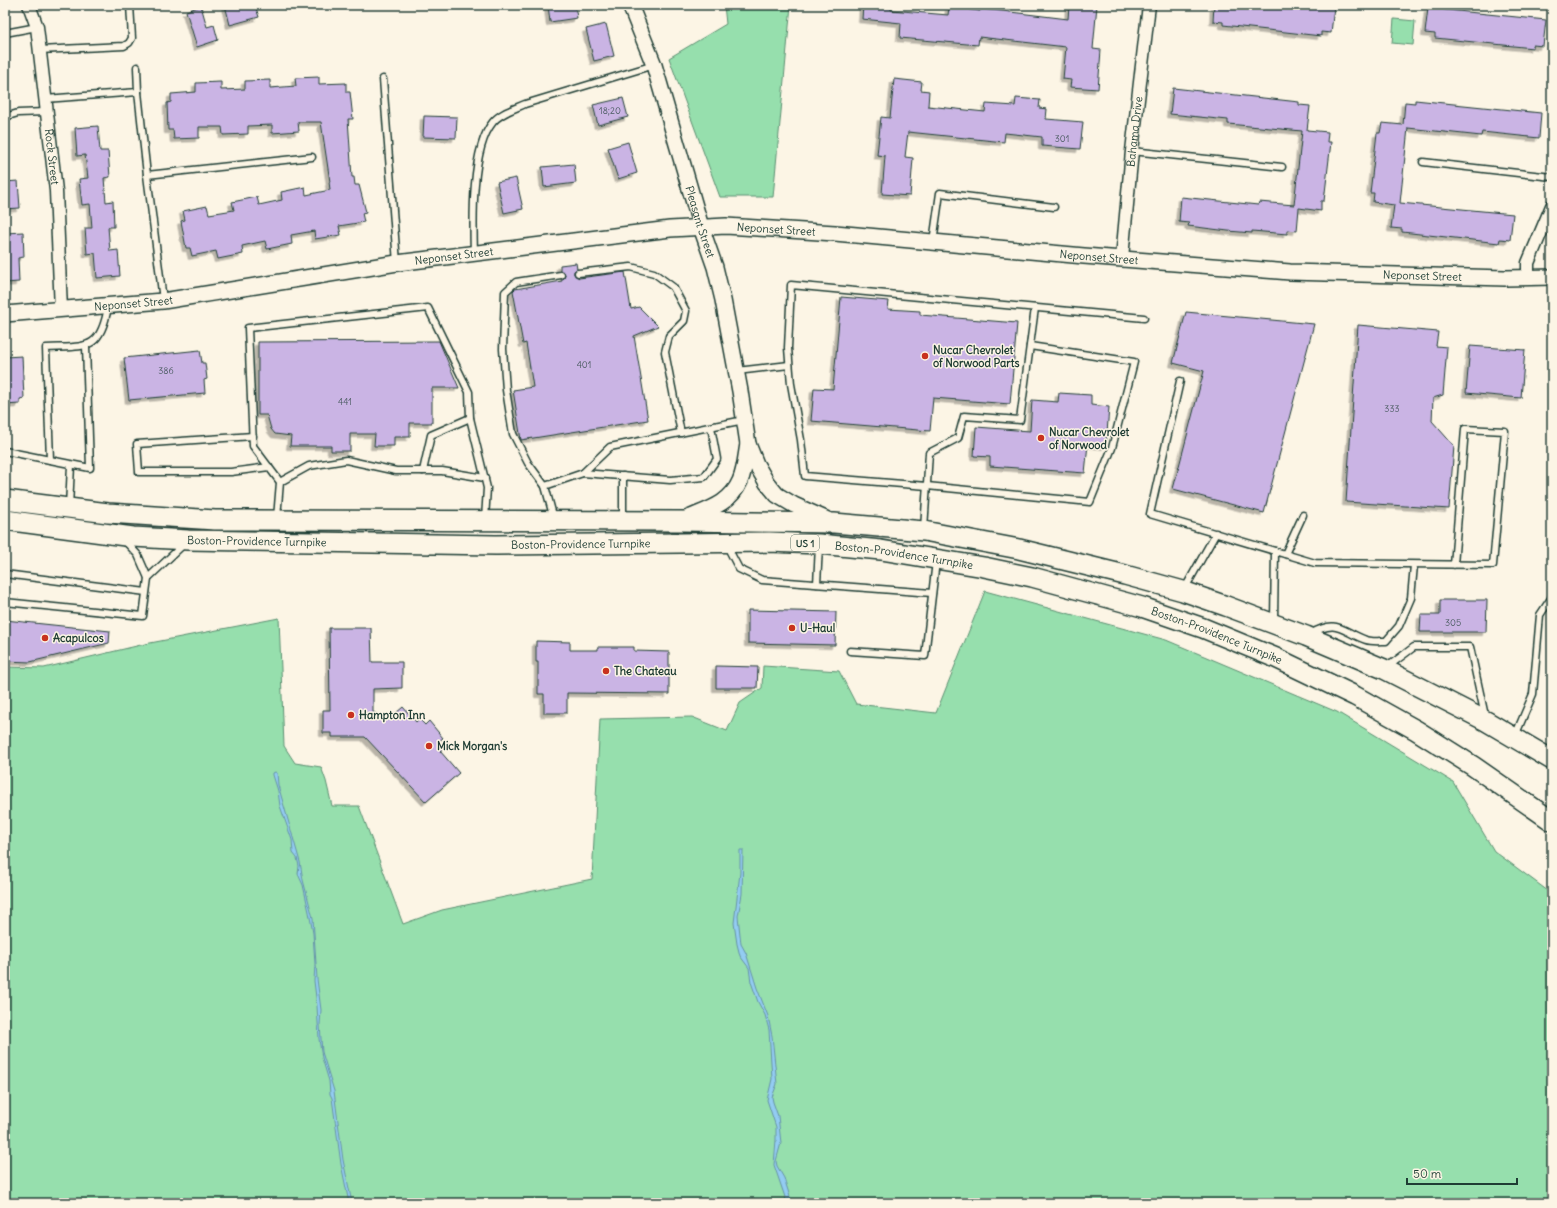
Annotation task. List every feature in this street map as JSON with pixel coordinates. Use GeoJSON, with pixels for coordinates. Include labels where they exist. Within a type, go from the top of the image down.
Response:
{"type":"FeatureCollection","features":[{"type":"Feature","properties":{"kind":"main road","name":"Boston-Providence Turnpike"},"geometry":{"type":"LineString","coordinates":[[5,500],[108,513],[215,520],[485,520],[834,523],[924,530],[1019,549],[1125,575],[1183,591],[1274,624],[1384,669],[1486,721],[1552,760]]}},
{"type":"Feature","properties":{"kind":"main road","name":"Boston-Providence Turnpike"},"geometry":{"type":"LineString","coordinates":[[5,520],[119,535],[188,540],[496,545],[724,542],[819,544],[881,550],[984,567],[1032,577],[1142,607],[1203,628],[1276,658],[1355,696],[1416,730],[1486,775],[1552,821]]}},
{"type":"Feature","properties":{"kind":"street","name":"Rock Street"},"geometry":{"type":"LineString","coordinates":[[29,5],[37,27],[56,191],[61,310]]}},
{"type":"Feature","properties":{"kind":"street","name":"Pleasant Street"},"geometry":{"type":"LineString","coordinates":[[630,5],[654,65],[701,227],[715,267],[737,371],[748,444],[756,464],[767,483],[777,495],[794,505],[834,523]]}},
{"type":"Feature","properties":{"kind":"street","name":"Bahama Drive"},"geometry":{"type":"LineString","coordinates":[[1122,258],[1132,151],[1149,5]]}},
{"type":"Feature","properties":{"kind":"street"},"geometry":{"type":"LineString","coordinates":[[1528,277],[1528,263],[1552,206]]}},
{"type":"Feature","properties":{"kind":"street","name":"Neponset Street"},"geometry":{"type":"LineString","coordinates":[[5,314],[108,307],[163,301],[397,264],[670,229],[726,226],[835,233],[1290,272],[1552,277]]}},
{"type":"Feature","properties":{"kind":"street","name":"Pleasant Street"},"geometry":{"type":"LineString","coordinates":[[682,521],[725,502],[741,480],[748,444]]}},
{"type":"Feature","properties":{"kind":"lane"},"geometry":{"type":"LineString","coordinates":[[39,50],[124,46],[132,38],[130,5]]}},
{"type":"Feature","properties":{"kind":"lane"},"geometry":{"type":"LineString","coordinates":[[5,33],[37,27]]}},
{"type":"Feature","properties":{"kind":"lane"},"geometry":{"type":"LineString","coordinates":[[474,254],[473,202],[479,157],[482,143],[493,121],[505,113],[524,104],[654,65]]}},
{"type":"Feature","properties":{"kind":"lane"},"geometry":{"type":"LineString","coordinates":[[137,67],[138,92],[147,175],[163,301]]}},
{"type":"Feature","properties":{"kind":"lane"},"geometry":{"type":"LineString","coordinates":[[383,79],[397,264]]}},
{"type":"Feature","properties":{"kind":"lane"},"geometry":{"type":"LineString","coordinates":[[45,99],[138,92]]}},
{"type":"Feature","properties":{"kind":"lane"},"geometry":{"type":"LineString","coordinates":[[5,117],[18,113],[46,112]]}},
{"type":"Feature","properties":{"kind":"lane"},"geometry":{"type":"LineString","coordinates":[[1132,151],[1282,167]]}},
{"type":"Feature","properties":{"kind":"lane"},"geometry":{"type":"LineString","coordinates":[[147,175],[312,157]]}},
{"type":"Feature","properties":{"kind":"lane"},"geometry":{"type":"LineString","coordinates":[[1423,162],[1552,177]]}},
{"type":"Feature","properties":{"kind":"lane"},"geometry":{"type":"LineString","coordinates":[[933,242],[940,193],[1054,207]]}},
{"type":"Feature","properties":{"kind":"lane"},"geometry":{"type":"LineString","coordinates":[[578,273],[631,267],[654,274],[673,286],[686,311],[684,321],[669,336],[665,352],[681,433]]}},
{"type":"Feature","properties":{"kind":"lane"},"geometry":{"type":"LineString","coordinates":[[554,521],[545,486],[528,463],[513,434],[506,390],[503,349],[505,292],[516,282],[561,275]]}},
{"type":"Feature","properties":{"kind":"lane"},"geometry":{"type":"LineString","coordinates":[[1030,346],[1134,362],[1112,448],[1090,502],[805,476],[789,365],[788,348],[791,285],[1144,318]]}},
{"type":"Feature","properties":{"kind":"lane"},"geometry":{"type":"LineString","coordinates":[[50,460],[46,348],[86,346],[94,342],[101,333],[108,307]]}},
{"type":"Feature","properties":{"kind":"lane"},"geometry":{"type":"LineString","coordinates":[[277,520],[280,482],[254,446],[248,328],[428,308],[469,392],[470,418],[488,488],[485,520]]}},
{"type":"Feature","properties":{"kind":"lane"},"geometry":{"type":"LineString","coordinates":[[924,530],[929,453],[958,438],[964,416],[1020,420],[1035,308]]}},
{"type":"Feature","properties":{"kind":"lane"},"geometry":{"type":"LineString","coordinates":[[5,451],[90,468],[86,346]]}},
{"type":"Feature","properties":{"kind":"lane"},"geometry":{"type":"LineString","coordinates":[[737,371],[789,365]]}},
{"type":"Feature","properties":{"kind":"lane"},"geometry":{"type":"LineString","coordinates":[[1180,381],[1150,514],[1315,563],[1493,566],[1505,431],[1465,428],[1454,565]]}},
{"type":"Feature","properties":{"kind":"lane"},"geometry":{"type":"LineString","coordinates":[[423,471],[431,435],[470,418]]}},
{"type":"Feature","properties":{"kind":"lane"},"geometry":{"type":"LineString","coordinates":[[583,473],[610,447],[744,420]]}},
{"type":"Feature","properties":{"kind":"lane"},"geometry":{"type":"LineString","coordinates":[[545,486],[583,473],[670,480],[704,477],[717,459],[711,427]]}},
{"type":"Feature","properties":{"kind":"lane"},"geometry":{"type":"LineString","coordinates":[[253,436],[138,444],[139,472],[231,472],[269,467]]}},
{"type":"Feature","properties":{"kind":"lane"},"geometry":{"type":"LineString","coordinates":[[280,482],[309,466],[346,460],[396,471],[442,471],[485,478]]}},
{"type":"Feature","properties":{"kind":"lane"},"geometry":{"type":"LineString","coordinates":[[69,508],[71,465]]}},
{"type":"Feature","properties":{"kind":"lane"},"geometry":{"type":"LineString","coordinates":[[623,476],[623,521]]}},
{"type":"Feature","properties":{"kind":"lane"},"geometry":{"type":"LineString","coordinates":[[1285,554],[1303,515]]}},
{"type":"Feature","properties":{"kind":"lane"},"geometry":{"type":"LineString","coordinates":[[1183,591],[1216,533]]}},
{"type":"Feature","properties":{"kind":"lane"},"geometry":{"type":"LineString","coordinates":[[5,602],[142,616],[148,578],[138,555],[119,535]]}},
{"type":"Feature","properties":{"kind":"lane"},"geometry":{"type":"LineString","coordinates":[[148,578],[188,540]]}},
{"type":"Feature","properties":{"kind":"lane"},"geometry":{"type":"LineString","coordinates":[[724,542],[739,569],[762,580],[932,593]]}},
{"type":"Feature","properties":{"kind":"lane"},"geometry":{"type":"LineString","coordinates":[[817,584],[819,544]]}},
{"type":"Feature","properties":{"kind":"lane"},"geometry":{"type":"LineString","coordinates":[[1274,624],[1275,551]]}},
{"type":"Feature","properties":{"kind":"lane"},"geometry":{"type":"LineString","coordinates":[[850,651],[925,656],[937,560]]}},
{"type":"Feature","properties":{"kind":"lane"},"geometry":{"type":"LineString","coordinates":[[1306,636],[1320,628],[1334,625],[1368,640],[1386,641],[1399,626],[1411,598],[1414,565]]}},
{"type":"Feature","properties":{"kind":"lane"},"geometry":{"type":"LineString","coordinates":[[5,574],[146,592]]}},
{"type":"Feature","properties":{"kind":"lane"},"geometry":{"type":"LineString","coordinates":[[1515,738],[1533,694],[1540,615],[1552,596]]}},
{"type":"Feature","properties":{"kind":"lane"},"geometry":{"type":"LineString","coordinates":[[1384,669],[1414,647],[1470,647],[1486,721]]}},
{"type":"Feature","properties":{"kind":"green space"},"geometry":{"type":"Polygon","coordinates":[[[724,5],[791,5],[773,197],[720,197],[669,58],[726,24],[724,5]]]}},
{"type":"Feature","properties":{"kind":"green space"},"geometry":{"type":"Polygon","coordinates":[[[1394,19],[1415,21],[1413,45],[1392,43],[1394,19]]]}},
{"type":"Feature","properties":{"kind":"green space"},"geometry":{"type":"Polygon","coordinates":[[[985,591],[1166,640],[1337,712],[1453,782],[1494,851],[1552,894],[1552,1203],[5,1203],[5,667],[44,668],[145,644],[279,618],[284,746],[295,763],[321,767],[332,806],[359,806],[403,924],[442,910],[592,879],[600,719],[692,717],[727,731],[740,703],[762,688],[763,666],[839,671],[856,704],[936,713],[985,591]]]}},
{"type":"Feature","properties":{"kind":"water"},"geometry":{"type":"Polygon","coordinates":[[[275,772],[277,773],[278,785],[300,862],[313,918],[317,979],[321,1010],[320,1025],[322,1052],[334,1091],[343,1160],[352,1203],[349,1203],[341,1164],[332,1098],[319,1039],[314,981],[315,964],[313,933],[303,885],[298,874],[299,866],[297,858],[293,853],[292,840],[280,806],[278,791],[273,775],[275,772]]]}},
{"type":"Feature","properties":{"kind":"water"},"geometry":{"type":"Polygon","coordinates":[[[740,850],[743,850],[742,894],[738,916],[741,944],[746,953],[768,1016],[772,1036],[777,1084],[772,1097],[778,1116],[781,1143],[776,1161],[777,1166],[784,1178],[792,1203],[787,1203],[774,1165],[776,1127],[767,1100],[772,1079],[769,1030],[765,1015],[758,1002],[751,982],[749,968],[740,956],[737,944],[734,923],[740,873],[740,850]]]}},
{"type":"Feature","properties":{"kind":"building"},"geometry":{"type":"Polygon","coordinates":[[[225,5],[255,5],[259,17],[230,25],[225,5]]]}},
{"type":"Feature","properties":{"kind":"building"},"geometry":{"type":"Polygon","coordinates":[[[548,5],[575,5],[577,18],[550,22],[548,5]]]}},
{"type":"Feature","properties":{"kind":"building"},"geometry":{"type":"Polygon","coordinates":[[[863,5],[891,5],[891,10],[948,15],[949,7],[980,11],[980,9],[1002,11],[1068,19],[1069,5],[1097,5],[1093,49],[1101,50],[1098,89],[1070,87],[1071,80],[1063,79],[1066,47],[979,37],[978,45],[900,38],[901,23],[862,19],[863,5]]]}},
{"type":"Feature","properties":{"kind":"building"},"geometry":{"type":"Polygon","coordinates":[[[1214,5],[1313,5],[1334,7],[1331,33],[1321,32],[1321,36],[1223,25],[1223,22],[1213,21],[1214,5]]]}},
{"type":"Feature","properties":{"kind":"building"},"geometry":{"type":"Polygon","coordinates":[[[201,6],[207,27],[214,25],[218,40],[197,47],[186,11],[201,6]]]}},
{"type":"Feature","properties":{"kind":"building"},"geometry":{"type":"Polygon","coordinates":[[[1428,8],[1546,20],[1543,46],[1533,45],[1533,48],[1435,38],[1435,34],[1425,33],[1428,8]]]}},
{"type":"Feature","properties":{"kind":"building"},"geometry":{"type":"Polygon","coordinates":[[[606,24],[614,56],[594,61],[586,29],[606,24]]]}},
{"type":"Feature","properties":{"kind":"building"},"geometry":{"type":"Polygon","coordinates":[[[319,77],[319,84],[346,83],[346,92],[350,92],[353,119],[348,119],[352,177],[354,177],[355,185],[359,185],[366,212],[362,213],[364,222],[339,226],[341,235],[315,239],[314,231],[291,235],[292,244],[267,249],[265,241],[242,246],[243,254],[218,259],[216,251],[192,256],[190,248],[186,248],[181,221],[185,220],[183,211],[207,206],[209,214],[234,210],[232,202],[257,197],[259,205],[282,200],[281,192],[305,187],[306,195],[330,190],[330,182],[321,122],[298,122],[299,131],[272,133],[272,125],[248,126],[248,134],[223,135],[222,127],[199,127],[199,138],[174,139],[173,130],[168,130],[167,103],[171,102],[171,94],[196,92],[196,83],[221,82],[221,90],[245,89],[245,81],[270,80],[270,88],[296,86],[295,78],[319,77]]]}},
{"type":"Feature","properties":{"kind":"building"},"geometry":{"type":"Polygon","coordinates":[[[894,79],[922,82],[921,90],[929,91],[928,106],[985,112],[986,104],[1015,106],[1016,98],[1040,100],[1039,108],[1047,109],[1046,119],[1083,122],[1080,149],[1042,146],[1042,137],[1005,133],[1004,142],[908,132],[905,157],[913,158],[910,196],[882,194],[885,156],[877,155],[881,117],[890,118],[894,79]]]}},
{"type":"Feature","properties":{"kind":"building"},"geometry":{"type":"Polygon","coordinates":[[[1173,88],[1299,102],[1299,105],[1310,106],[1307,130],[1328,132],[1327,142],[1331,142],[1324,201],[1321,201],[1321,211],[1299,208],[1297,231],[1287,230],[1287,234],[1252,231],[1252,233],[1228,231],[1188,226],[1189,223],[1179,222],[1181,197],[1258,205],[1259,202],[1294,205],[1302,131],[1228,124],[1228,120],[1170,114],[1173,88]]]}},
{"type":"Feature","properties":{"kind":"building"},"geometry":{"type":"Polygon","coordinates":[[[623,98],[628,117],[598,125],[593,105],[623,98]]]}},
{"type":"Feature","properties":{"kind":"building"},"geometry":{"type":"Polygon","coordinates":[[[1415,100],[1541,113],[1539,138],[1482,132],[1481,136],[1408,128],[1400,203],[1513,214],[1510,240],[1500,239],[1499,243],[1402,232],[1402,229],[1391,228],[1394,205],[1373,202],[1374,193],[1370,193],[1377,133],[1380,133],[1382,123],[1403,125],[1405,102],[1415,103],[1415,100]]]}},
{"type":"Feature","properties":{"kind":"building"},"geometry":{"type":"Polygon","coordinates":[[[424,116],[457,117],[456,138],[423,137],[424,116]]]}},
{"type":"Feature","properties":{"kind":"building"},"geometry":{"type":"Polygon","coordinates":[[[98,126],[100,151],[108,151],[110,177],[104,178],[106,202],[113,201],[114,227],[108,227],[110,251],[118,250],[120,276],[97,278],[95,253],[87,254],[85,228],[92,228],[90,204],[82,205],[79,179],[88,178],[85,155],[77,156],[75,128],[98,126]]]}},
{"type":"Feature","properties":{"kind":"building"},"geometry":{"type":"Polygon","coordinates":[[[628,142],[637,173],[618,179],[608,148],[628,142]]]}},
{"type":"Feature","properties":{"kind":"building"},"geometry":{"type":"Polygon","coordinates":[[[574,164],[576,183],[544,187],[542,167],[574,164]]]}},
{"type":"Feature","properties":{"kind":"building"},"geometry":{"type":"Polygon","coordinates":[[[516,178],[523,209],[504,213],[497,182],[516,178]]]}},
{"type":"Feature","properties":{"kind":"building"},"geometry":{"type":"Polygon","coordinates":[[[18,181],[20,208],[5,209],[5,182],[18,181]]]}},
{"type":"Feature","properties":{"kind":"building"},"geometry":{"type":"Polygon","coordinates":[[[23,232],[24,257],[18,258],[19,282],[5,283],[5,233],[23,232]]]}},
{"type":"Feature","properties":{"kind":"building"},"geometry":{"type":"Polygon","coordinates":[[[576,263],[577,269],[574,271],[574,274],[579,278],[625,272],[631,309],[639,307],[658,326],[634,336],[648,420],[521,440],[513,390],[533,387],[526,343],[523,344],[513,291],[515,289],[562,281],[565,275],[564,272],[560,271],[560,265],[576,263]]]}},
{"type":"Feature","properties":{"kind":"building","name":"Nucar Chevrolet of Norwood Parts"},"geometry":{"type":"Polygon","coordinates":[[[841,297],[889,301],[888,309],[920,311],[920,315],[1017,323],[1010,404],[933,398],[930,431],[811,421],[814,388],[833,389],[841,297]]]}},
{"type":"Feature","properties":{"kind":"building"},"geometry":{"type":"Polygon","coordinates":[[[1186,312],[1314,324],[1264,513],[1173,489],[1204,371],[1173,363],[1186,312]]]}},
{"type":"Feature","properties":{"kind":"building"},"geometry":{"type":"Polygon","coordinates":[[[1358,325],[1438,332],[1436,346],[1447,347],[1443,395],[1433,398],[1432,421],[1454,446],[1449,509],[1346,502],[1358,325]]]}},
{"type":"Feature","properties":{"kind":"building"},"geometry":{"type":"Polygon","coordinates":[[[439,341],[459,388],[432,388],[432,423],[410,423],[410,437],[394,437],[394,446],[374,446],[375,434],[350,434],[350,451],[331,451],[331,446],[290,446],[291,436],[275,434],[271,429],[267,415],[258,415],[258,342],[439,341]]]}},
{"type":"Feature","properties":{"kind":"building"},"geometry":{"type":"Polygon","coordinates":[[[1470,346],[1525,350],[1521,398],[1466,393],[1470,346]]]}},
{"type":"Feature","properties":{"kind":"building"},"geometry":{"type":"Polygon","coordinates":[[[200,350],[202,363],[205,363],[207,379],[204,380],[205,393],[129,400],[124,358],[200,350]]]}},
{"type":"Feature","properties":{"kind":"building"},"geometry":{"type":"Polygon","coordinates":[[[22,356],[24,398],[20,399],[20,404],[5,405],[5,357],[22,356]]]}},
{"type":"Feature","properties":{"kind":"building","name":"Nucar Chevrolet of Norwood"},"geometry":{"type":"Polygon","coordinates":[[[1059,393],[1091,395],[1091,405],[1109,407],[1106,446],[1088,444],[1085,473],[990,466],[990,457],[974,456],[976,427],[1030,431],[1032,400],[1058,402],[1059,393]]]}},
{"type":"Feature","properties":{"kind":"building"},"geometry":{"type":"Polygon","coordinates":[[[1440,600],[1487,600],[1486,632],[1420,632],[1421,615],[1440,615],[1440,600]]]}},
{"type":"Feature","properties":{"kind":"building","name":"U-Haul"},"geometry":{"type":"Polygon","coordinates":[[[748,610],[836,612],[835,645],[748,643],[748,610]]]}},
{"type":"Feature","properties":{"kind":"building"},"geometry":{"type":"Polygon","coordinates":[[[5,620],[110,631],[109,643],[30,662],[5,661],[5,620]]]}},
{"type":"Feature","properties":{"kind":"building","name":"Hampton Inn"},"geometry":{"type":"Polygon","coordinates":[[[329,628],[371,628],[372,662],[402,662],[402,688],[373,689],[373,712],[388,720],[403,707],[416,722],[419,719],[425,725],[429,721],[443,738],[439,741],[445,747],[440,751],[459,773],[426,802],[365,737],[332,737],[332,733],[323,733],[323,710],[330,710],[329,628]]]}},
{"type":"Feature","properties":{"kind":"building","name":"The Chateau"},"geometry":{"type":"Polygon","coordinates":[[[536,641],[570,642],[570,650],[598,650],[598,647],[634,647],[634,651],[669,652],[669,694],[567,693],[567,713],[544,713],[544,694],[538,694],[538,662],[536,662],[536,641]]]}},
{"type":"Feature","properties":{"kind":"building"},"geometry":{"type":"Polygon","coordinates":[[[716,666],[758,667],[757,688],[716,688],[716,666]]]}},
{"type":"Feature","properties":{"kind":"place","name":"Nucar Chevrolet of Norwood Parts"},"geometry":{"type":"Point","coordinates":[925,356]}},
{"type":"Feature","properties":{"kind":"place","name":"Nucar Chevrolet of Norwood"},"geometry":{"type":"Point","coordinates":[1041,438]}},
{"type":"Feature","properties":{"kind":"place","name":"U-Haul"},"geometry":{"type":"Point","coordinates":[792,628]}},
{"type":"Feature","properties":{"kind":"place","name":"Acapulcos"},"geometry":{"type":"Point","coordinates":[45,638]}},
{"type":"Feature","properties":{"kind":"place","name":"The Chateau"},"geometry":{"type":"Point","coordinates":[606,671]}},
{"type":"Feature","properties":{"kind":"place","name":"Hampton Inn"},"geometry":{"type":"Point","coordinates":[351,715]}},
{"type":"Feature","properties":{"kind":"place","name":"Mick Morgan's"},"geometry":{"type":"Point","coordinates":[429,746]}}]}
